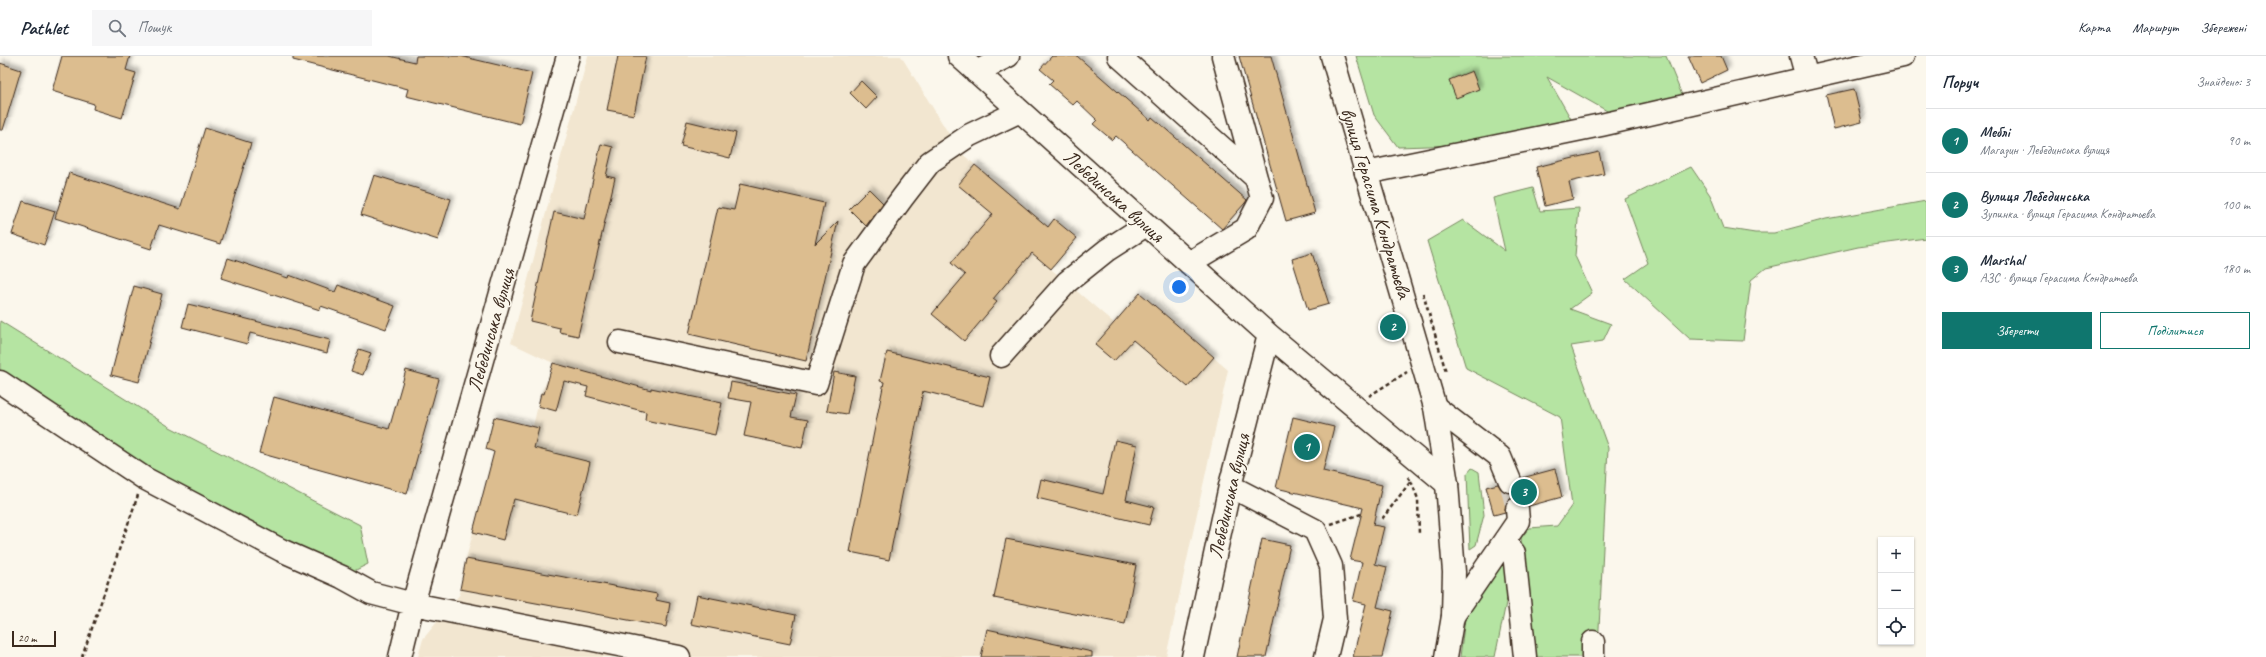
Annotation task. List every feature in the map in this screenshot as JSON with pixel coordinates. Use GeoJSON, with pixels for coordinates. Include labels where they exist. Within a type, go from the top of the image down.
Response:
{"type":"FeatureCollection","features":[{"type":"Feature","properties":{"kind":"street","name":"Лебединська вулиця"},"geometry":{"type":"LineString","coordinates":[[400,657],[413,604],[568,56]]}},
{"type":"Feature","properties":{"kind":"street","name":"Лебединська вулиця"},"geometry":{"type":"LineString","coordinates":[[959,56],[1188,264],[1269,335],[1447,484]]}},
{"type":"Feature","properties":{"kind":"street"},"geometry":{"type":"LineString","coordinates":[[976,72],[1008,56]]}},
{"type":"Feature","properties":{"kind":"street"},"geometry":{"type":"LineString","coordinates":[[1119,56],[1256,178]]}},
{"type":"Feature","properties":{"kind":"street"},"geometry":{"type":"LineString","coordinates":[[1188,264],[1246,229],[1262,198],[1222,56]]}},
{"type":"Feature","properties":{"kind":"street","name":"вулиця Герасима Кондратьєва"},"geometry":{"type":"LineString","coordinates":[[1332,56],[1436,406],[1447,484],[1454,572],[1453,616],[1446,657]]}},
{"type":"Feature","properties":{"kind":"street"},"geometry":{"type":"LineString","coordinates":[[1800,56],[1807,78]]}},
{"type":"Feature","properties":{"kind":"street"},"geometry":{"type":"LineString","coordinates":[[1366,173],[1601,125],[1903,56]]}},
{"type":"Feature","properties":{"kind":"street"},"geometry":{"type":"LineString","coordinates":[[620,342],[816,384],[854,264],[903,197],[930,162],[970,135],[1020,111]]}},
{"type":"Feature","properties":{"kind":"street"},"geometry":{"type":"LineString","coordinates":[[1002,356],[1067,282],[1107,250],[1146,225]]}},
{"type":"Feature","properties":{"kind":"street","name":"Лебединська вулиця"},"geometry":{"type":"LineString","coordinates":[[1193,657],[1230,486],[1269,335]]}},
{"type":"Feature","properties":{"kind":"street"},"geometry":{"type":"LineString","coordinates":[[0,382],[144,478],[281,550],[342,577],[371,593],[413,604],[679,657]]}},
{"type":"Feature","properties":{"kind":"street"},"geometry":{"type":"LineString","coordinates":[[1436,406],[1500,457],[1510,481]]}},
{"type":"Feature","properties":{"kind":"street"},"geometry":{"type":"LineString","coordinates":[[1230,486],[1315,530],[1331,566],[1335,619],[1326,657]]}},
{"type":"Feature","properties":{"kind":"street"},"geometry":{"type":"LineString","coordinates":[[1453,616],[1518,521],[1517,509]]}},
{"type":"Feature","properties":{"kind":"street"},"geometry":{"type":"LineString","coordinates":[[1504,542],[1514,553],[1526,657]]}},
{"type":"Feature","properties":{"kind":"path"},"geometry":{"type":"LineString","coordinates":[[1423,293],[1446,372]]}},
{"type":"Feature","properties":{"kind":"path"},"geometry":{"type":"LineString","coordinates":[[1367,398],[1407,372],[1405,364]]}},
{"type":"Feature","properties":{"kind":"path"},"geometry":{"type":"LineString","coordinates":[[1402,471],[1411,481],[1418,499],[1419,535]]}},
{"type":"Feature","properties":{"kind":"path"},"geometry":{"type":"LineString","coordinates":[[82,657],[144,478]]}},
{"type":"Feature","properties":{"kind":"path"},"geometry":{"type":"LineString","coordinates":[[1382,519],[1411,481]]}},
{"type":"Feature","properties":{"kind":"path"},"geometry":{"type":"LineString","coordinates":[[1315,530],[1361,514]]}},
{"type":"Feature","properties":{"kind":"shaded area"},"geometry":{"type":"Polygon","coordinates":[[[588,56],[901,56],[960,152],[1048,226],[1054,219],[1077,238],[1051,269],[1114,323],[1140,293],[1228,370],[1166,657],[418,657],[423,639],[460,594],[466,559],[494,452],[486,449],[494,417],[533,426],[541,393],[549,377],[553,363],[511,343],[588,56]]]}},
{"type":"Feature","properties":{"kind":"green space"},"geometry":{"type":"Polygon","coordinates":[[[1356,56],[1666,56],[1684,100],[1616,116],[1547,77],[1579,133],[1518,143],[1398,147],[1374,115],[1356,56]]]}},
{"type":"Feature","properties":{"kind":"green space"},"geometry":{"type":"Polygon","coordinates":[[[1691,167],[1710,195],[1723,228],[1755,233],[1774,233],[1826,219],[1926,201],[1926,238],[1858,247],[1766,268],[1751,280],[1743,341],[1690,339],[1625,279],[1648,263],[1625,199],[1691,167]]]}},
{"type":"Feature","properties":{"kind":"green space"},"geometry":{"type":"Polygon","coordinates":[[[1533,188],[1540,211],[1579,208],[1575,256],[1592,293],[1570,309],[1611,324],[1603,341],[1571,346],[1608,448],[1598,648],[1589,657],[1533,657],[1521,538],[1529,528],[1557,526],[1572,505],[1560,417],[1466,368],[1427,241],[1463,220],[1505,251],[1493,198],[1533,188]]]}},
{"type":"Feature","properties":{"kind":"green space"},"geometry":{"type":"Polygon","coordinates":[[[0,321],[170,427],[360,525],[368,564],[342,577],[281,550],[0,382],[0,321]]]}},
{"type":"Feature","properties":{"kind":"green space"},"geometry":{"type":"Polygon","coordinates":[[[1472,468],[1479,472],[1484,515],[1476,545],[1470,549],[1467,474],[1472,468]]]}},
{"type":"Feature","properties":{"kind":"green space"},"geometry":{"type":"Polygon","coordinates":[[[1506,558],[1508,593],[1495,657],[1460,657],[1466,611],[1506,558]]]}},
{"type":"Feature","properties":{"kind":"building"},"geometry":{"type":"Polygon","coordinates":[[[62,56],[130,56],[126,70],[136,73],[122,118],[93,109],[94,104],[52,91],[62,56]]]}},
{"type":"Feature","properties":{"kind":"building"},"geometry":{"type":"Polygon","coordinates":[[[293,56],[389,56],[415,62],[416,56],[460,56],[532,73],[520,124],[406,96],[408,89],[293,60],[293,56]]]}},
{"type":"Feature","properties":{"kind":"building"},"geometry":{"type":"Polygon","coordinates":[[[618,56],[646,56],[634,115],[607,110],[618,56]]]}},
{"type":"Feature","properties":{"kind":"building"},"geometry":{"type":"Polygon","coordinates":[[[1052,56],[1077,56],[1150,120],[1152,117],[1247,200],[1245,203],[1222,229],[1116,136],[1112,140],[1093,124],[1097,120],[1077,101],[1073,105],[1049,84],[1053,80],[1040,69],[1052,56]]]}},
{"type":"Feature","properties":{"kind":"building"},"geometry":{"type":"Polygon","coordinates":[[[1239,56],[1271,56],[1315,213],[1286,221],[1239,56]]]}},
{"type":"Feature","properties":{"kind":"building"},"geometry":{"type":"Polygon","coordinates":[[[1688,56],[1721,56],[1727,70],[1700,83],[1688,56]]]}},
{"type":"Feature","properties":{"kind":"building"},"geometry":{"type":"Polygon","coordinates":[[[0,63],[21,70],[3,130],[0,130],[0,63]]]}},
{"type":"Feature","properties":{"kind":"building"},"geometry":{"type":"Polygon","coordinates":[[[1472,71],[1479,89],[1456,98],[1449,80],[1472,71]]]}},
{"type":"Feature","properties":{"kind":"building"},"geometry":{"type":"Polygon","coordinates":[[[861,81],[877,97],[866,109],[850,93],[861,81]]]}},
{"type":"Feature","properties":{"kind":"building"},"geometry":{"type":"Polygon","coordinates":[[[1854,89],[1862,122],[1834,129],[1826,95],[1854,89]]]}},
{"type":"Feature","properties":{"kind":"building"},"geometry":{"type":"Polygon","coordinates":[[[687,121],[736,133],[730,158],[681,146],[687,121]]]}},
{"type":"Feature","properties":{"kind":"building"},"geometry":{"type":"Polygon","coordinates":[[[205,128],[251,143],[220,244],[159,225],[151,249],[55,218],[69,173],[180,209],[205,128]]]}},
{"type":"Feature","properties":{"kind":"building"},"geometry":{"type":"Polygon","coordinates":[[[601,144],[613,147],[606,176],[615,178],[578,336],[559,332],[560,328],[530,321],[554,212],[584,219],[601,144]]]}},
{"type":"Feature","properties":{"kind":"building"},"geometry":{"type":"Polygon","coordinates":[[[1599,152],[1604,174],[1569,182],[1573,199],[1545,206],[1536,167],[1599,152]]]}},
{"type":"Feature","properties":{"kind":"building"},"geometry":{"type":"Polygon","coordinates":[[[975,165],[1048,227],[1054,219],[1077,238],[1051,269],[1032,253],[993,299],[997,302],[964,341],[932,314],[965,275],[951,263],[993,214],[958,185],[975,165]]]}},
{"type":"Feature","properties":{"kind":"building"},"geometry":{"type":"Polygon","coordinates":[[[374,175],[451,199],[438,240],[361,215],[374,175]]]}},
{"type":"Feature","properties":{"kind":"building"},"geometry":{"type":"Polygon","coordinates":[[[740,184],[824,203],[815,244],[838,221],[806,361],[689,334],[718,207],[734,210],[740,184]]]}},
{"type":"Feature","properties":{"kind":"building"},"geometry":{"type":"Polygon","coordinates":[[[869,189],[883,203],[866,226],[849,209],[869,189]]]}},
{"type":"Feature","properties":{"kind":"building"},"geometry":{"type":"Polygon","coordinates":[[[23,201],[55,211],[44,245],[12,234],[23,201]]]}},
{"type":"Feature","properties":{"kind":"building"},"geometry":{"type":"Polygon","coordinates":[[[1312,253],[1329,304],[1308,310],[1292,259],[1312,253]]]}},
{"type":"Feature","properties":{"kind":"building"},"geometry":{"type":"Polygon","coordinates":[[[228,258],[288,278],[289,275],[335,292],[338,285],[395,306],[386,329],[321,306],[320,310],[221,278],[228,258]]]}},
{"type":"Feature","properties":{"kind":"building"},"geometry":{"type":"Polygon","coordinates":[[[134,286],[162,294],[139,382],[111,375],[134,286]]]}},
{"type":"Feature","properties":{"kind":"building"},"geometry":{"type":"Polygon","coordinates":[[[1140,293],[1214,357],[1188,387],[1133,340],[1114,361],[1095,345],[1140,293]]]}},
{"type":"Feature","properties":{"kind":"building"},"geometry":{"type":"Polygon","coordinates":[[[188,304],[330,340],[327,353],[250,333],[247,344],[182,327],[188,304]]]}},
{"type":"Feature","properties":{"kind":"building"},"geometry":{"type":"Polygon","coordinates":[[[359,349],[371,353],[363,375],[351,371],[359,349]]]}},
{"type":"Feature","properties":{"kind":"building"},"geometry":{"type":"Polygon","coordinates":[[[887,352],[990,377],[983,406],[923,391],[889,560],[850,552],[884,382],[880,381],[887,352]]]}},
{"type":"Feature","properties":{"kind":"building"},"geometry":{"type":"Polygon","coordinates":[[[553,363],[651,390],[651,388],[722,403],[715,435],[645,420],[646,412],[586,396],[588,387],[564,381],[556,411],[538,406],[541,393],[544,394],[553,363]]]}},
{"type":"Feature","properties":{"kind":"building"},"geometry":{"type":"Polygon","coordinates":[[[406,370],[439,379],[407,494],[259,453],[274,397],[389,429],[406,370]]]}},
{"type":"Feature","properties":{"kind":"building"},"geometry":{"type":"Polygon","coordinates":[[[834,372],[855,376],[847,414],[827,411],[834,372]]]}},
{"type":"Feature","properties":{"kind":"building"},"geometry":{"type":"Polygon","coordinates":[[[731,382],[796,395],[791,417],[808,420],[802,448],[744,436],[751,402],[728,398],[731,382]]]}},
{"type":"Feature","properties":{"kind":"building"},"geometry":{"type":"Polygon","coordinates":[[[494,417],[539,428],[534,448],[590,462],[577,515],[514,499],[503,540],[473,532],[494,452],[486,449],[494,417]]]}},
{"type":"Feature","properties":{"kind":"building"},"geometry":{"type":"Polygon","coordinates":[[[1293,417],[1334,427],[1323,471],[1382,485],[1373,525],[1384,527],[1375,564],[1387,567],[1377,607],[1393,611],[1382,657],[1353,657],[1366,604],[1353,601],[1362,562],[1350,560],[1363,508],[1276,488],[1293,417]]]}},
{"type":"Feature","properties":{"kind":"building"},"geometry":{"type":"Polygon","coordinates":[[[1115,440],[1137,445],[1126,500],[1154,507],[1149,525],[1037,498],[1041,479],[1103,494],[1115,440]]]}},
{"type":"Feature","properties":{"kind":"building"},"geometry":{"type":"Polygon","coordinates":[[[1555,469],[1562,497],[1529,506],[1523,498],[1516,497],[1506,503],[1505,512],[1494,515],[1486,487],[1498,484],[1503,491],[1514,493],[1520,488],[1522,478],[1555,469]]]}},
{"type":"Feature","properties":{"kind":"building"},"geometry":{"type":"Polygon","coordinates":[[[1006,539],[1136,565],[1125,624],[994,598],[1006,539]]]}},
{"type":"Feature","properties":{"kind":"building"},"geometry":{"type":"Polygon","coordinates":[[[1262,539],[1290,545],[1266,657],[1237,657],[1262,539]]]}},
{"type":"Feature","properties":{"kind":"building"},"geometry":{"type":"Polygon","coordinates":[[[466,559],[657,594],[656,600],[670,603],[666,627],[460,589],[466,559]]]}},
{"type":"Feature","properties":{"kind":"building"},"geometry":{"type":"Polygon","coordinates":[[[697,595],[796,615],[790,644],[691,624],[697,595]]]}},
{"type":"Feature","properties":{"kind":"building"},"geometry":{"type":"Polygon","coordinates":[[[987,629],[1092,652],[1092,657],[981,657],[987,629]]]}},
{"type":"Feature","properties":{"kind":"tunnel"},"geometry":{"type":"LineString","coordinates":[[1510,481],[1517,509]]}},
{"type":"Feature","properties":{"kind":"place","name":"Вулиця Лебединська"},"geometry":{"type":"Point","coordinates":[1393,327]}},
{"type":"Feature","properties":{"kind":"place","name":"Меблі"},"geometry":{"type":"Point","coordinates":[1307,447]}},
{"type":"Feature","properties":{"kind":"place","name":"Marshal"},"geometry":{"type":"Point","coordinates":[1524,492]}}]}
